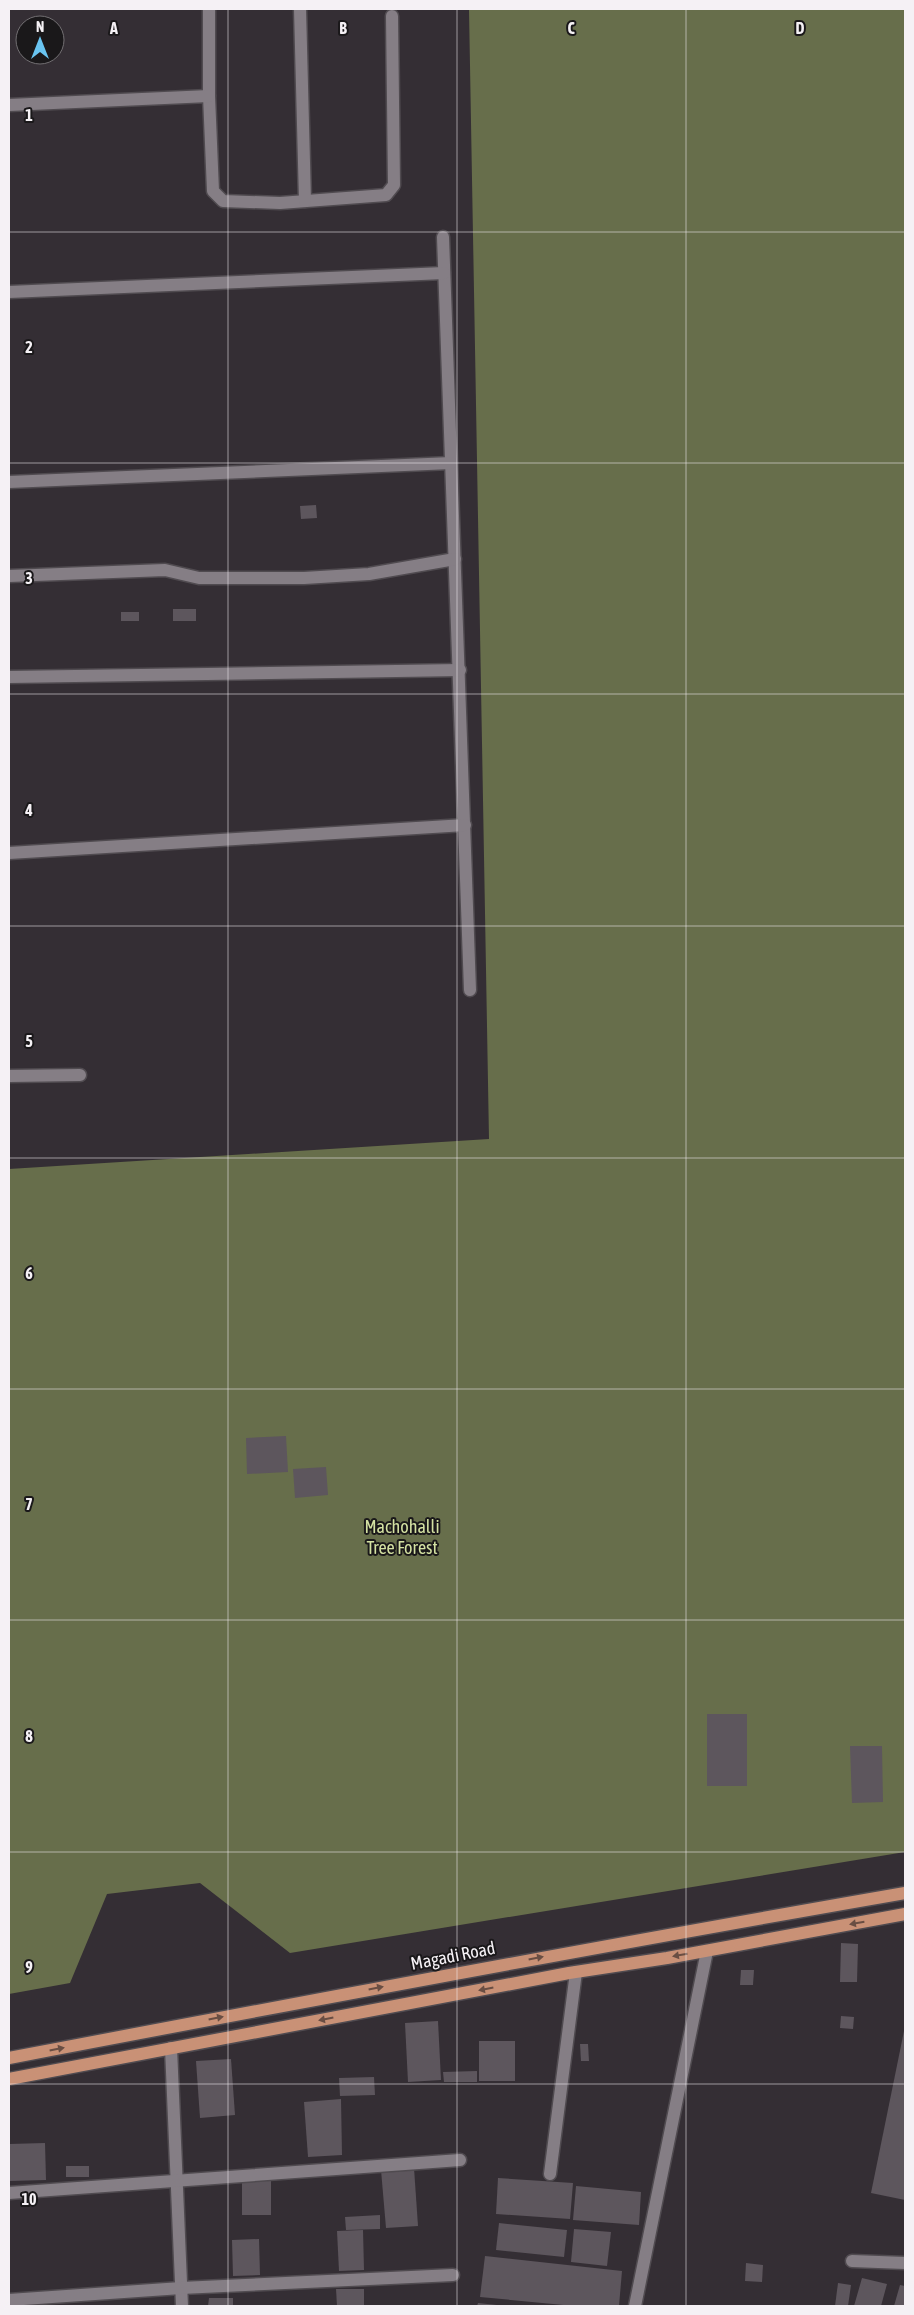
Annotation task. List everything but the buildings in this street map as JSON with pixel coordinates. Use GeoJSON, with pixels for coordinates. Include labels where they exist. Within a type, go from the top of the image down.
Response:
{"type":"FeatureCollection","features":[{"type":"Feature","properties":{"kind":"main road","name":"Magadi Road"},"geometry":{"type":"LineString","coordinates":[[9,2058],[556,1954],[674,1936],[905,1893]]}},
{"type":"Feature","properties":{"kind":"main road"},"geometry":{"type":"LineString","coordinates":[[9,2079],[576,1972],[707,1951],[905,1914]]}},
{"type":"Feature","properties":{"kind":"street"},"geometry":{"type":"LineString","coordinates":[[209,9],[209,96],[213,190],[224,201],[280,204],[386,195],[394,186],[392,16]]}},
{"type":"Feature","properties":{"kind":"street"},"geometry":{"type":"LineString","coordinates":[[300,9],[305,201]]}},
{"type":"Feature","properties":{"kind":"street"},"geometry":{"type":"LineString","coordinates":[[9,105],[209,96]]}},
{"type":"Feature","properties":{"kind":"street"},"geometry":{"type":"LineString","coordinates":[[443,237],[470,990]]}},
{"type":"Feature","properties":{"kind":"street"},"geometry":{"type":"LineString","coordinates":[[9,292],[444,273]]}},
{"type":"Feature","properties":{"kind":"street"},"geometry":{"type":"LineString","coordinates":[[9,482],[452,463]]}},
{"type":"Feature","properties":{"kind":"street"},"geometry":{"type":"LineString","coordinates":[[9,576],[164,570],[199,578],[304,578],[369,574],[455,559]]}},
{"type":"Feature","properties":{"kind":"street"},"geometry":{"type":"LineString","coordinates":[[9,677],[460,670]]}},
{"type":"Feature","properties":{"kind":"street"},"geometry":{"type":"LineString","coordinates":[[9,853],[464,825]]}},
{"type":"Feature","properties":{"kind":"street"},"geometry":{"type":"LineString","coordinates":[[9,1076],[80,1075]]}},
{"type":"Feature","properties":{"kind":"street"},"geometry":{"type":"LineString","coordinates":[[635,2306],[707,1951]]}},
{"type":"Feature","properties":{"kind":"street"},"geometry":{"type":"LineString","coordinates":[[550,2174],[576,1972]]}},
{"type":"Feature","properties":{"kind":"street"},"geometry":{"type":"LineString","coordinates":[[171,2048],[182,2306]]}},
{"type":"Feature","properties":{"kind":"street"},"geometry":{"type":"LineString","coordinates":[[9,2194],[460,2160]]}},
{"type":"Feature","properties":{"kind":"street"},"geometry":{"type":"LineString","coordinates":[[852,2260],[905,2263]]}},
{"type":"Feature","properties":{"kind":"street"},"geometry":{"type":"LineString","coordinates":[[9,2300],[181,2288],[453,2275]]}},
{"type":"Feature","properties":{"kind":"green space","name":"Machohalli Tree Forest"},"geometry":{"type":"Polygon","coordinates":[[[469,9],[905,9],[905,1852],[290,1953],[200,1883],[107,1894],[70,1983],[9,1994],[9,1169],[489,1139],[469,9]]]}}]}
